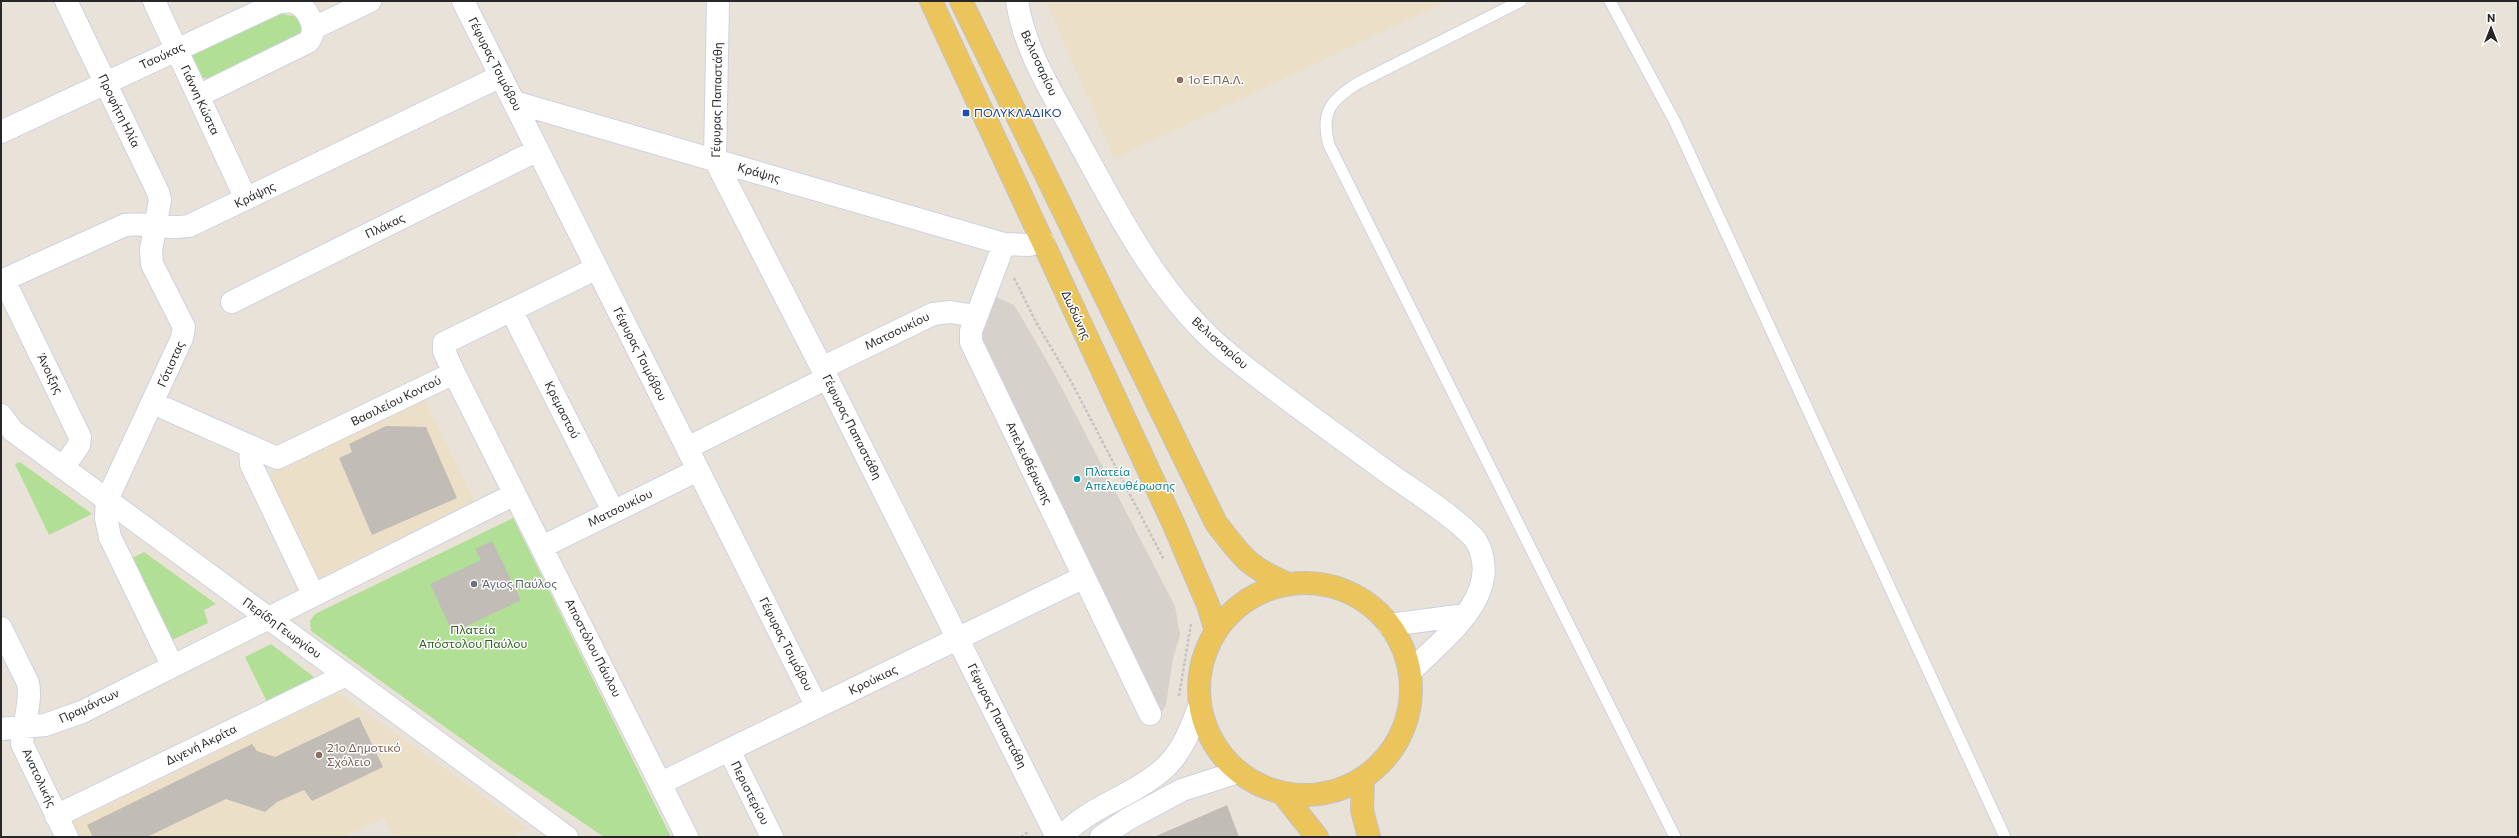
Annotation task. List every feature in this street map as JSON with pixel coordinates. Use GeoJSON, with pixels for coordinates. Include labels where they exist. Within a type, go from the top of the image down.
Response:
{"type":"FeatureCollection","features":[{"type":"Feature","properties":{"kind":"main road","name":"Δωδώνης"},"geometry":{"type":"LineString","coordinates":[[931,1],[1174,524],[1208,605],[1216,631]]}},
{"type":"Feature","properties":{"kind":"main road"},"geometry":{"type":"LineString","coordinates":[[961,1],[1216,523],[1244,559],[1255,569],[1288,584]]}},
{"type":"Feature","properties":{"kind":"main road"},"geometry":{"type":"LineString","coordinates":[[1288,584],[1316,584],[1349,592],[1367,603],[1389,625],[1404,651],[1410,672],[1411,690],[1409,712],[1402,733],[1392,750],[1379,766],[1363,779],[1344,788],[1324,794],[1303,796],[1282,793],[1262,787],[1238,772],[1214,746],[1205,728],[1189,704],[1198,686],[1200,665],[1207,645],[1216,631],[1232,611],[1249,599],[1268,590],[1288,584]]}},
{"type":"Feature","properties":{"kind":"main road"},"geometry":{"type":"LineString","coordinates":[[1363,779],[1362,810],[1369,837]]}},
{"type":"Feature","properties":{"kind":"main road"},"geometry":{"type":"LineString","coordinates":[[1282,793],[1318,837]]}},
{"type":"Feature","properties":{"kind":"street","name":"Προφήτη Ηλία"},"geometry":{"type":"LineString","coordinates":[[66,1],[158,192],[160,200],[155,224]]}},
{"type":"Feature","properties":{"kind":"street","name":"Γιάννη Κώστα"},"geometry":{"type":"LineString","coordinates":[[154,1],[246,199]]}},
{"type":"Feature","properties":{"kind":"street"},"geometry":{"type":"LineString","coordinates":[[198,96],[299,48],[312,38],[314,28],[370,1]]}},
{"type":"Feature","properties":{"kind":"street","name":"Γέφυρας Τσιμόβου"},"geometry":{"type":"LineString","coordinates":[[463,1],[817,707]]}},
{"type":"Feature","properties":{"kind":"street","name":"Γέφυρας Παπαστάθη"},"geometry":{"type":"LineString","coordinates":[[718,1],[715,160],[825,373],[1052,828]]}},
{"type":"Feature","properties":{"kind":"street","name":"Βελισσαρίου"},"geometry":{"type":"LineString","coordinates":[[1017,1],[1028,41],[1069,124],[1146,258],[1183,309],[1228,354],[1428,501],[1470,534],[1477,543],[1482,554],[1482,576],[1475,601],[1466,615],[1410,672]]}},
{"type":"Feature","properties":{"kind":"street","name":"Τσούκας"},"geometry":{"type":"LineString","coordinates":[[1,132],[277,3],[294,2],[303,8],[314,28]]}},
{"type":"Feature","properties":{"kind":"street","name":"Κράψης"},"geometry":{"type":"LineString","coordinates":[[2,280],[118,227],[135,224],[155,224],[178,228],[189,226],[501,76]]}},
{"type":"Feature","properties":{"kind":"street","name":"Κράψης"},"geometry":{"type":"LineString","coordinates":[[514,102],[1004,244]]}},
{"type":"Feature","properties":{"kind":"street","name":"Πλάκας"},"geometry":{"type":"LineString","coordinates":[[232,302],[538,150]]}},
{"type":"Feature","properties":{"kind":"street","name":"Γότιστας"},"geometry":{"type":"LineString","coordinates":[[107,500],[153,403],[184,332],[182,321],[152,264],[151,250],[155,224]]}},
{"type":"Feature","properties":{"kind":"street"},"geometry":{"type":"LineString","coordinates":[[1004,244],[1029,245],[1042,241]]}},
{"type":"Feature","properties":{"kind":"street","name":"Απελευθέρωσης"},"geometry":{"type":"LineString","coordinates":[[1004,244],[970,331],[971,344],[1150,714]]}},
{"type":"Feature","properties":{"kind":"street","name":"Βασιλείου Κοντού"},"geometry":{"type":"LineString","coordinates":[[153,403],[277,458],[454,373],[444,351],[444,343],[597,268]]}},
{"type":"Feature","properties":{"kind":"street","name":"Άνοιξης"},"geometry":{"type":"LineString","coordinates":[[2,280],[80,437],[79,445],[63,468]]}},
{"type":"Feature","properties":{"kind":"street","name":"Κρεμαστού"},"geometry":{"type":"LineString","coordinates":[[511,310],[613,511]]}},
{"type":"Feature","properties":{"kind":"street","name":"Ματσουκίου"},"geometry":{"type":"LineString","coordinates":[[687,448],[933,314],[950,312],[976,316]]}},
{"type":"Feature","properties":{"kind":"street","name":"Αποστόλου Πάυλου"},"geometry":{"type":"LineString","coordinates":[[454,373],[687,837]]}},
{"type":"Feature","properties":{"kind":"street","name":"Περίδη Γεωργίου"},"geometry":{"type":"LineString","coordinates":[[5,424],[346,675],[557,834]]}},
{"type":"Feature","properties":{"kind":"street"},"geometry":{"type":"LineString","coordinates":[[250,447],[251,464],[313,594]]}},
{"type":"Feature","properties":{"kind":"street","name":"Ματσουκίου"},"geometry":{"type":"LineString","coordinates":[[542,547],[698,470]]}},
{"type":"Feature","properties":{"kind":"street","name":"Πραμάντων"},"geometry":{"type":"LineString","coordinates":[[1,729],[23,728],[66,718],[516,494]]}},
{"type":"Feature","properties":{"kind":"street"},"geometry":{"type":"LineString","coordinates":[[107,500],[106,518],[110,537],[172,665]]}},
{"type":"Feature","properties":{"kind":"street","name":"Κρούκιας"},"geometry":{"type":"LineString","coordinates":[[661,783],[1084,577]]}},
{"type":"Feature","properties":{"kind":"street"},"geometry":{"type":"LineString","coordinates":[[1389,625],[1466,615]]}},
{"type":"Feature","properties":{"kind":"street","name":"Ανατολικής"},"geometry":{"type":"LineString","coordinates":[[1,628],[28,683],[30,692],[23,728],[22,744],[67,837]]}},
{"type":"Feature","properties":{"kind":"street","name":"Διγενή Ακρίτα"},"geometry":{"type":"LineString","coordinates":[[56,816],[346,675]]}},
{"type":"Feature","properties":{"kind":"street"},"geometry":{"type":"LineString","coordinates":[[1061,837],[1089,812],[1161,772],[1185,742],[1189,704]]}},
{"type":"Feature","properties":{"kind":"street","name":"Περιστερίου"},"geometry":{"type":"LineString","coordinates":[[729,750],[772,837]]}},
{"type":"Feature","properties":{"kind":"street"},"geometry":{"type":"LineString","coordinates":[[1101,837],[1128,819],[1182,790],[1238,772]]}},
{"type":"Feature","properties":{"kind":"lane"},"geometry":{"type":"LineString","coordinates":[[1521,1],[1358,82],[1339,95],[1327,112],[1325,129],[1329,145],[1675,837]]}},
{"type":"Feature","properties":{"kind":"lane"},"geometry":{"type":"LineString","coordinates":[[1610,1],[1675,122],[2005,837]]}},
{"type":"Feature","properties":{"kind":"path"},"geometry":{"type":"LineString","coordinates":[[1012,274],[1036,322],[1073,385],[1166,565]]}},
{"type":"Feature","properties":{"kind":"path"},"geometry":{"type":"LineString","coordinates":[[1189,704],[1191,617]]}},
{"type":"Feature","properties":{"kind":"path"},"geometry":{"type":"LineString","coordinates":[[1021,837],[1052,828]]}},
{"type":"Feature","properties":{"kind":"shaded area","name":"1ο Ε.ΠΑ.Λ."},"geometry":{"type":"Polygon","coordinates":[[[1046,1],[1448,1],[1114,159],[1046,1]]]}},
{"type":"Feature","properties":{"kind":"shaded area","name":"Πλατεία Απελευθέρωσης"},"geometry":{"type":"Polygon","coordinates":[[[991,295],[1014,305],[1032,335],[1055,375],[1175,606],[1180,635],[1173,658],[1166,705],[1160,715],[976,336],[991,295]]]}},
{"type":"Feature","properties":{"kind":"shaded area"},"geometry":{"type":"Polygon","coordinates":[[[425,400],[475,501],[319,578],[269,475],[425,400]]]}},
{"type":"Feature","properties":{"kind":"shaded area","name":"21ο Δημοτικό Σχόλειο"},"geometry":{"type":"Polygon","coordinates":[[[339,693],[528,828],[510,837],[394,837],[384,818],[343,837],[78,837],[71,823],[339,693]]]}},
{"type":"Feature","properties":{"kind":"green space"},"geometry":{"type":"Polygon","coordinates":[[[276,13],[299,17],[306,34],[208,79],[201,77],[190,57],[192,54],[276,13]]]}},
{"type":"Feature","properties":{"kind":"green space"},"geometry":{"type":"Polygon","coordinates":[[[20,462],[92,514],[49,535],[15,464],[20,462]]]}},
{"type":"Feature","properties":{"kind":"green space","name":"Πλατεία Απόστολου Παύλου"},"geometry":{"type":"Polygon","coordinates":[[[513,518],[671,837],[604,837],[498,765],[311,631],[310,621],[315,614],[513,518]]]}},
{"type":"Feature","properties":{"kind":"green space"},"geometry":{"type":"Polygon","coordinates":[[[144,552],[216,604],[204,610],[208,623],[172,640],[132,558],[144,552]]]}},
{"type":"Feature","properties":{"kind":"green space"},"geometry":{"type":"Polygon","coordinates":[[[271,644],[319,681],[269,706],[245,657],[271,644]]]}},
{"type":"Feature","properties":{"kind":"building"},"geometry":{"type":"Polygon","coordinates":[[[386,426],[426,427],[457,498],[372,535],[339,458],[352,452],[349,444],[386,426]]]}},
{"type":"Feature","properties":{"kind":"building"},"geometry":{"type":"Polygon","coordinates":[[[492,541],[521,600],[453,633],[430,584],[481,560],[475,549],[492,541]]]}},
{"type":"Feature","properties":{"kind":"building"},"geometry":{"type":"Polygon","coordinates":[[[359,717],[383,767],[312,801],[304,790],[277,802],[265,812],[226,799],[147,837],[93,837],[87,825],[252,744],[257,751],[275,757],[359,717]]]}},
{"type":"Feature","properties":{"kind":"building"},"geometry":{"type":"Polygon","coordinates":[[[1227,805],[1239,837],[1154,837],[1227,805]]]}},
{"type":"Feature","properties":{"kind":"place","name":"1ο Ε.ΠΑ.Λ."},"geometry":{"type":"Point","coordinates":[1180,80]}},
{"type":"Feature","properties":{"kind":"place","name":"ΠΟΛΥΚΛΑΔΙΚΟ"},"geometry":{"type":"Point","coordinates":[966,113]}},
{"type":"Feature","properties":{"kind":"place","name":"Πλατεία Απελευθέρωσης"},"geometry":{"type":"Point","coordinates":[1077,479]}},
{"type":"Feature","properties":{"kind":"place","name":"Άγιος Παύλος"},"geometry":{"type":"Point","coordinates":[474,584]}},
{"type":"Feature","properties":{"kind":"place","name":"21ο Δημοτικό Σχόλειο"},"geometry":{"type":"Point","coordinates":[319,755]}}]}
